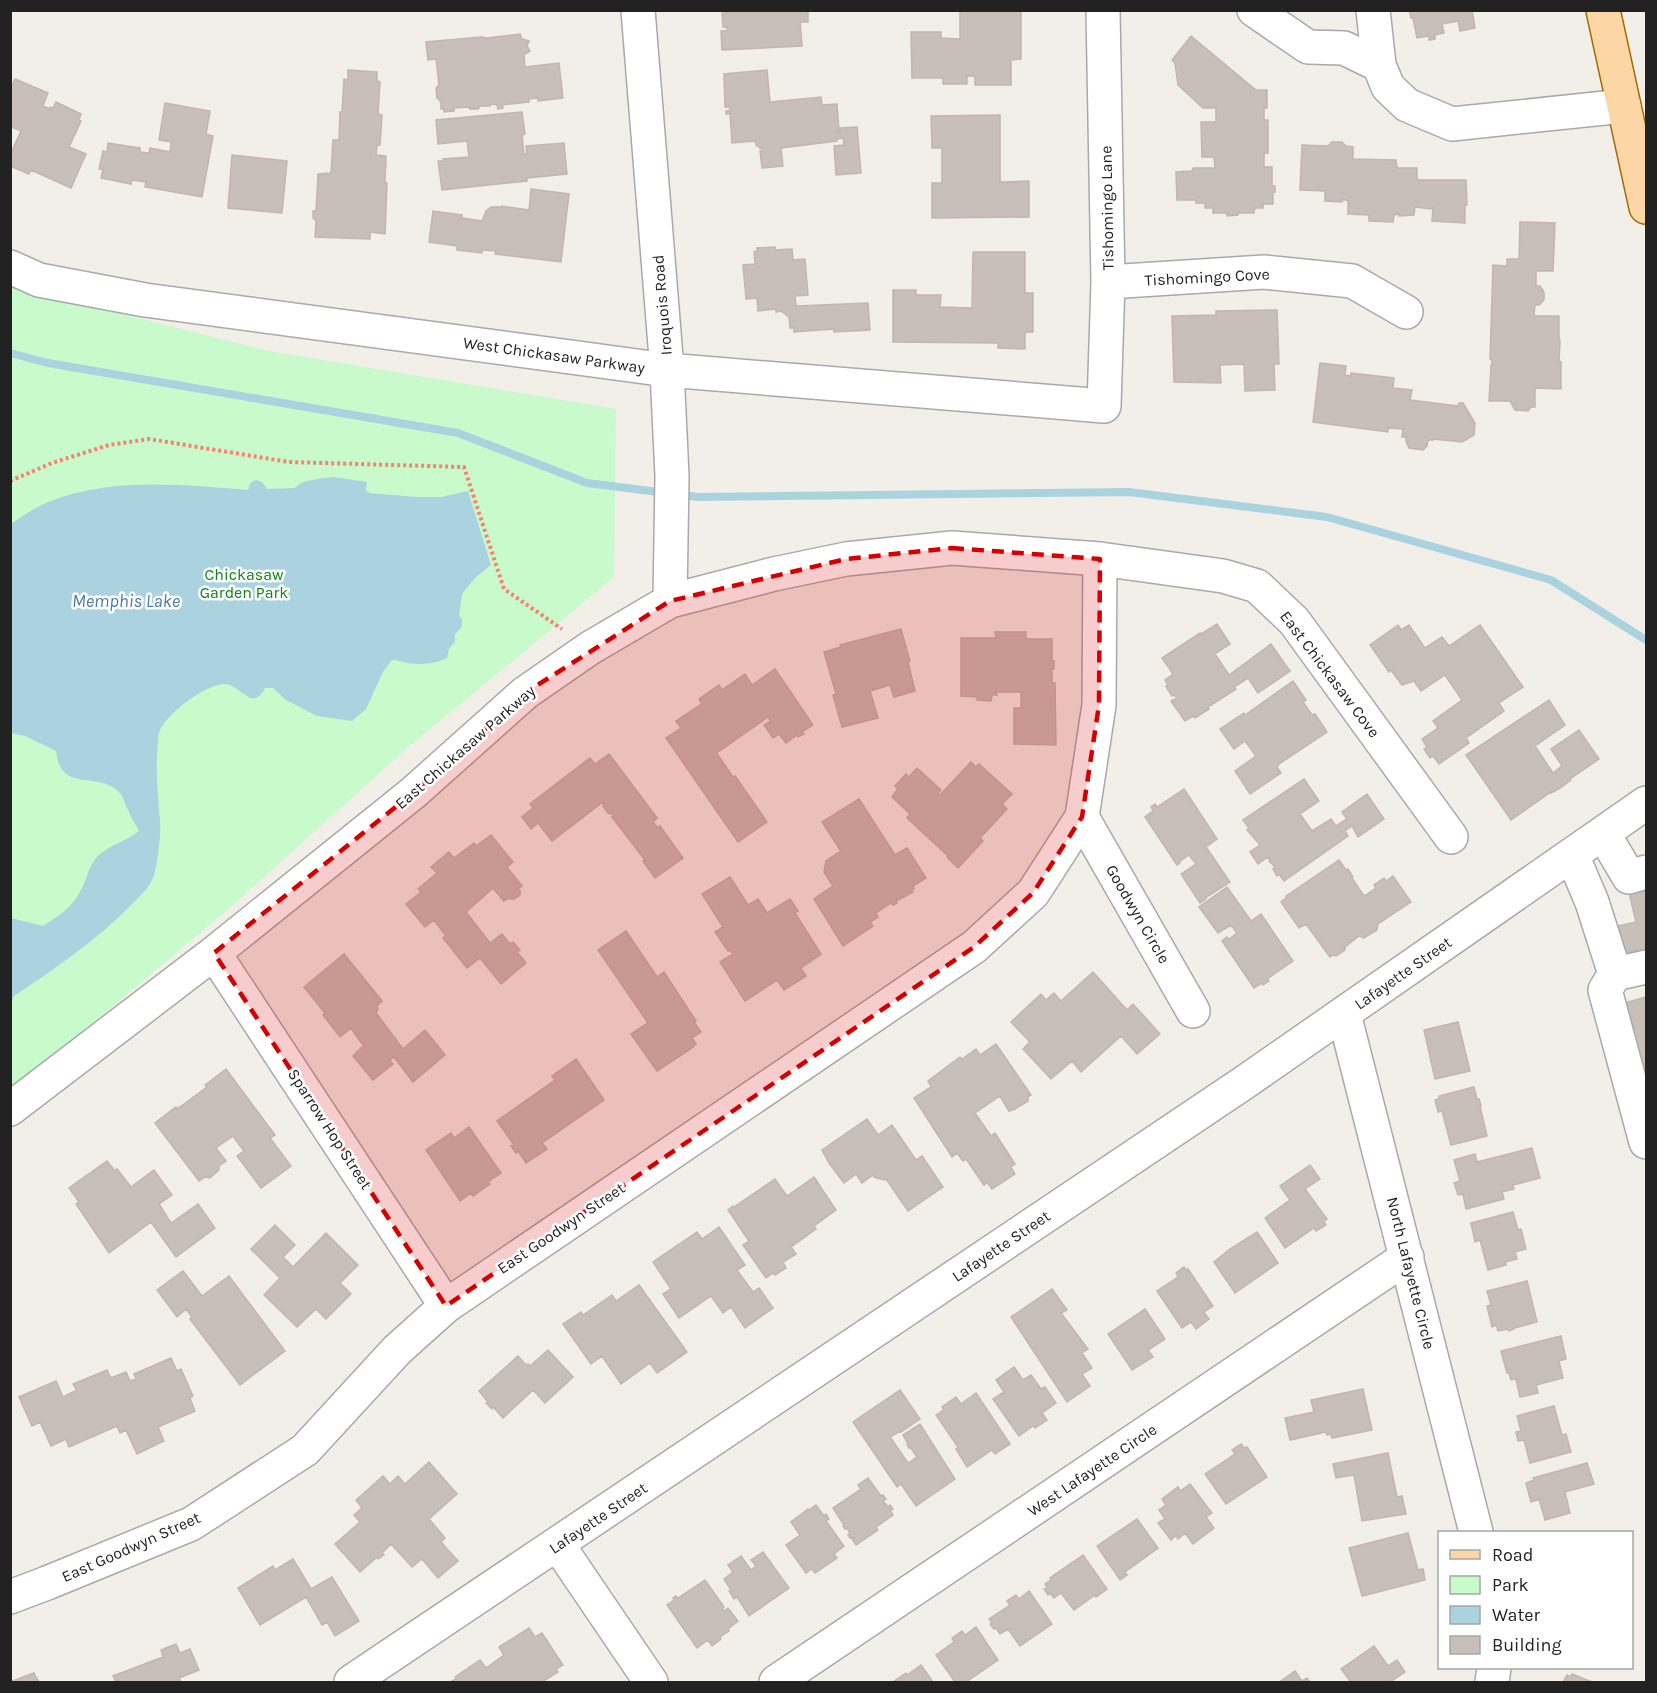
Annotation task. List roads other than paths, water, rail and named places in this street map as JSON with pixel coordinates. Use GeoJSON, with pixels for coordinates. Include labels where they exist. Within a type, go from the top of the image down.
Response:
{"type":"FeatureCollection","features":[{"type":"Feature","properties":{"kind":"main road"},"geometry":{"type":"LineString","coordinates":[[1603,10],[1647,207]]}},
{"type":"Feature","properties":{"kind":"street","name":"Iroquois Road"},"geometry":{"type":"LineString","coordinates":[[638,10],[667,370],[672,476],[670,601]]}},
{"type":"Feature","properties":{"kind":"street","name":"Tishomingo Lane"},"geometry":{"type":"LineString","coordinates":[[1103,10],[1108,282],[1104,406]]}},
{"type":"Feature","properties":{"kind":"street"},"geometry":{"type":"LineString","coordinates":[[1254,10],[1308,47],[1344,48],[1379,65]]}},
{"type":"Feature","properties":{"kind":"street"},"geometry":{"type":"LineString","coordinates":[[1373,10],[1379,65],[1388,87],[1407,105],[1452,124],[1624,106]]}},
{"type":"Feature","properties":{"kind":"street","name":"West Chickasaw Parkway"},"geometry":{"type":"LineString","coordinates":[[10,267],[39,280],[145,300],[667,370],[1104,406]]}},
{"type":"Feature","properties":{"kind":"street","name":"Tishomingo Cove"},"geometry":{"type":"LineString","coordinates":[[1108,282],[1264,272],[1352,281],[1406,312]]}},
{"type":"Feature","properties":{"kind":"street","name":"East Chickasaw Parkway"},"geometry":{"type":"LineString","coordinates":[[10,1109],[214,953],[413,793],[525,693],[590,648],[670,601],[774,574],[846,559],[952,548],[1100,559]]}},
{"type":"Feature","properties":{"kind":"street"},"geometry":{"type":"LineString","coordinates":[[1082,817],[1099,705],[1100,559]]}},
{"type":"Feature","properties":{"kind":"street","name":"East Chickasaw Cove"},"geometry":{"type":"LineString","coordinates":[[1100,559],[1223,576],[1257,586],[1294,621],[1451,837]]}},
{"type":"Feature","properties":{"kind":"street","name":"Lafayette Street"},"geometry":{"type":"LineString","coordinates":[[351,1683],[1245,1082],[1647,803]]}},
{"type":"Feature","properties":{"kind":"street","name":"Goodwyn Circle"},"geometry":{"type":"LineString","coordinates":[[1082,817],[1193,1011]]}},
{"type":"Feature","properties":{"kind":"street","name":"East Goodwyn Street"},"geometry":{"type":"LineString","coordinates":[[10,1597],[191,1524],[305,1450],[397,1350],[446,1306],[974,947],[1033,893],[1082,817]]}},
{"type":"Feature","properties":{"kind":"street"},"geometry":{"type":"LineString","coordinates":[[1604,833],[1629,877],[1647,872]]}},
{"type":"Feature","properties":{"kind":"street"},"geometry":{"type":"LineString","coordinates":[[1572,855],[1592,902],[1615,974]]}},
{"type":"Feature","properties":{"kind":"street","name":"Sparrow Hop Street"},"geometry":{"type":"LineString","coordinates":[[214,953],[446,1306]]}},
{"type":"Feature","properties":{"kind":"street"},"geometry":{"type":"LineString","coordinates":[[1647,967],[1615,974],[1605,990],[1647,1142]]}},
{"type":"Feature","properties":{"kind":"street","name":"North Lafayette Circle"},"geometry":{"type":"LineString","coordinates":[[1344,1014],[1476,1531]]}},
{"type":"Feature","properties":{"kind":"street","name":"West Lafayette Circle"},"geometry":{"type":"LineString","coordinates":[[776,1683],[1407,1257]]}},
{"type":"Feature","properties":{"kind":"street"},"geometry":{"type":"LineString","coordinates":[[558,1545],[651,1683]]}},
{"type":"Feature","properties":{"kind":"water","name":"Memphis Lake"},"geometry":{"type":"Polygon","coordinates":[[[333,477],[367,482],[366,490],[369,493],[441,497],[468,491],[491,565],[475,578],[462,594],[459,616],[462,619],[462,627],[455,634],[455,642],[449,649],[447,658],[423,664],[392,660],[383,672],[366,709],[352,721],[317,716],[286,700],[273,688],[265,688],[256,698],[251,698],[236,688],[224,684],[207,689],[178,708],[164,723],[159,733],[157,773],[160,834],[157,863],[150,883],[145,891],[105,930],[14,996],[11,1003],[11,918],[43,926],[55,918],[66,910],[78,895],[96,858],[139,831],[123,797],[111,786],[72,777],[65,773],[59,764],[56,751],[25,736],[11,733],[11,524],[46,503],[99,488],[173,485],[248,490],[250,483],[256,480],[262,482],[267,489],[295,488],[307,481],[333,477]]]}},
{"type":"Feature","properties":{"kind":"waterway"},"geometry":{"type":"LineString","coordinates":[[10,353],[48,363],[458,433],[587,483],[666,493]]}},
{"type":"Feature","properties":{"kind":"waterway"},"geometry":{"type":"LineString","coordinates":[[679,494],[697,497],[1129,492],[1327,517],[1551,580],[1646,640]]}},
{"type":"Feature","properties":{"kind":"park label","name":"Chickasaw Garden Park"},"geometry":{"type":"Point","coordinates":[244,583]}}]}
